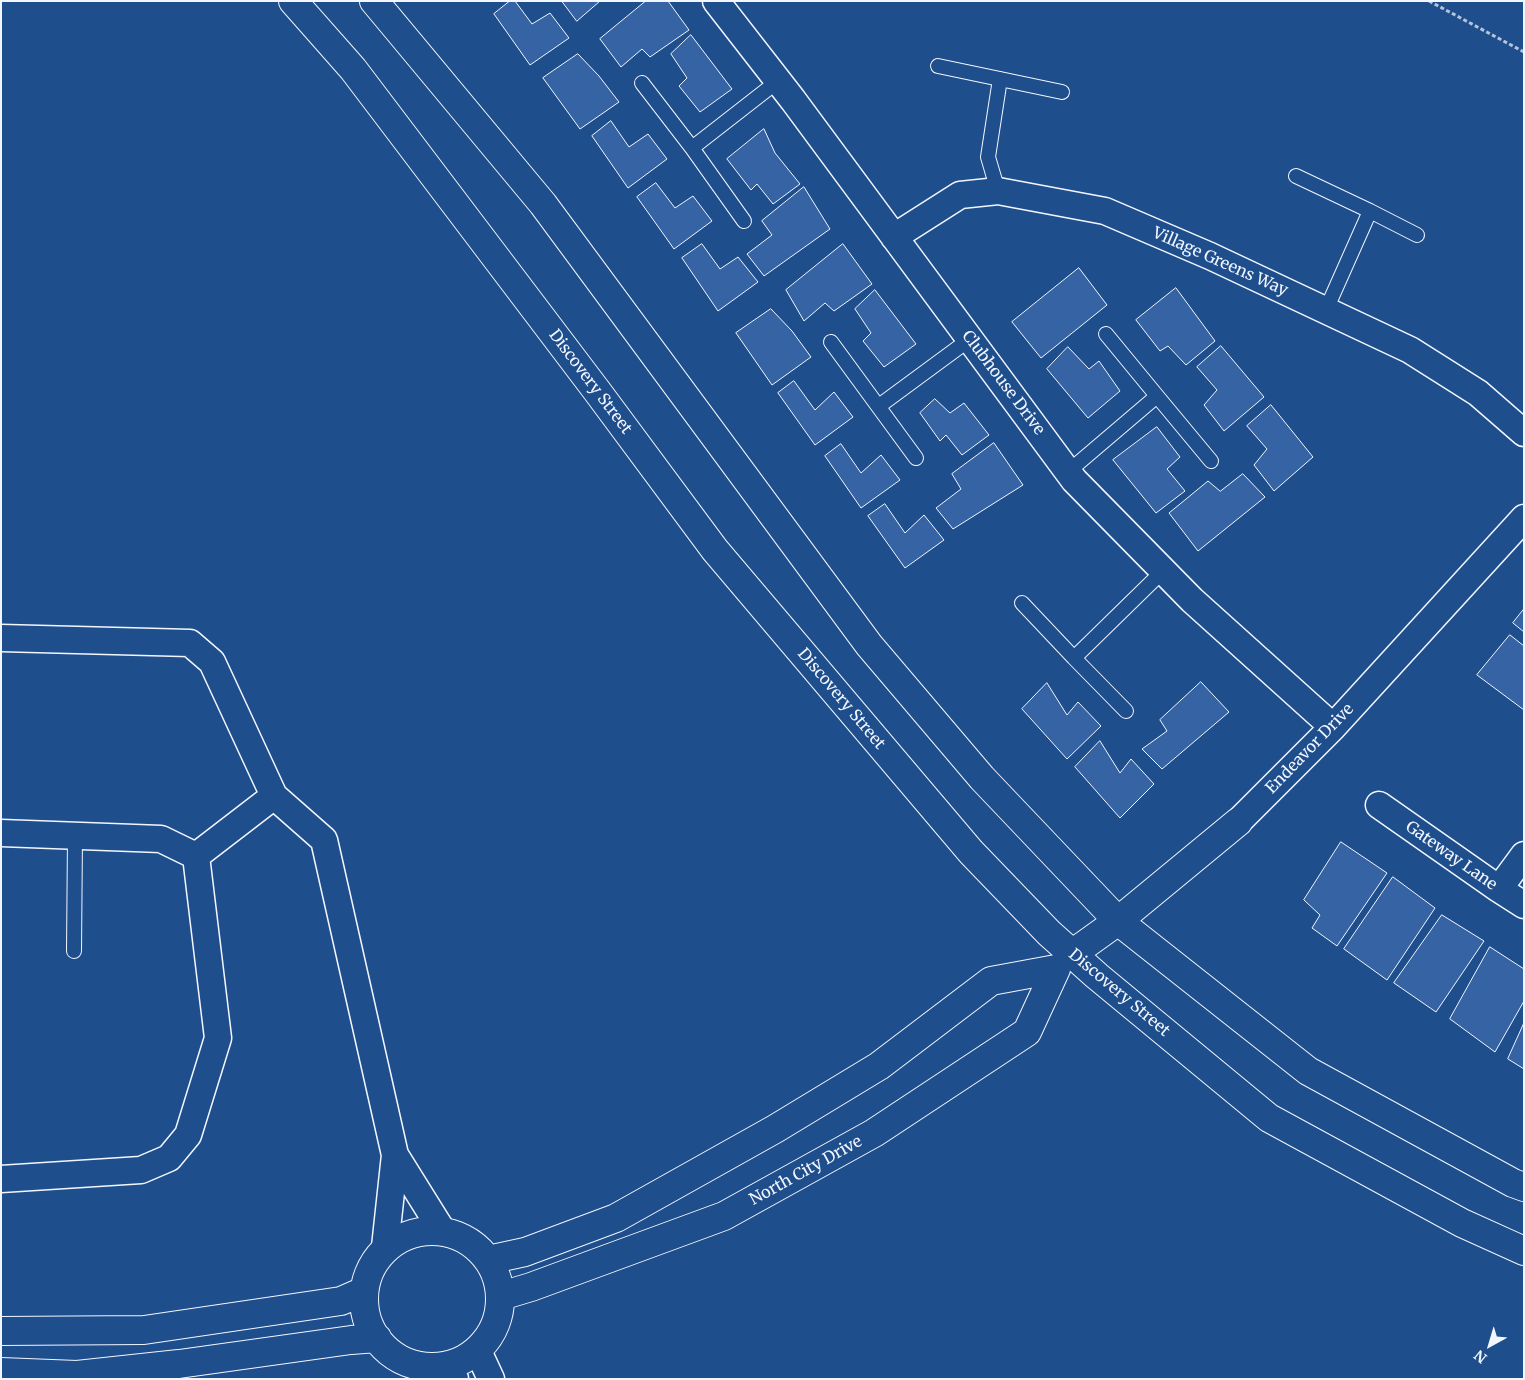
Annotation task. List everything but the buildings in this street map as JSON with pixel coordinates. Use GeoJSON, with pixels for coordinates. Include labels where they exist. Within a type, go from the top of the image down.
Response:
{"type":"FeatureCollection","features":[{"type":"Feature","properties":{"kind":"main road","name":"Discovery Street"},"geometry":{"type":"LineString","coordinates":[[293,1],[353,69],[598,391],[715,550],[971,852],[1049,934],[1064,962],[1269,1118],[1462,1223],[1524,1251]]}},
{"type":"Feature","properties":{"kind":"main road"},"geometry":{"type":"LineString","coordinates":[[374,1],[543,204],[869,645],[982,778],[1118,921],[1308,1071],[1504,1178],[1524,1187]]}},
{"type":"Feature","properties":{"kind":"main road","name":"Endeavor Drive"},"geometry":{"type":"LineString","coordinates":[[1064,962],[1118,921],[1238,822]]}},
{"type":"Feature","properties":{"kind":"main road"},"geometry":{"type":"LineString","coordinates":[[488,1260],[525,1252],[616,1218],[775,1129],[879,1066],[991,981],[1064,962]]}},
{"type":"Feature","properties":{"kind":"main road","name":"North City Drive"},"geometry":{"type":"LineString","coordinates":[[501,1296],[531,1287],[724,1216],[874,1133],[1026,1032],[1064,962]]}},
{"type":"Feature","properties":{"kind":"main road"},"geometry":{"type":"LineString","coordinates":[[422,1232],[443,1232],[460,1237],[475,1247],[488,1260],[496,1276],[501,1296],[498,1316],[491,1335],[478,1351],[463,1360],[451,1372],[407,1362],[390,1353],[377,1338],[368,1321],[364,1291],[374,1264],[385,1247],[403,1238],[422,1232]]}},
{"type":"Feature","properties":{"kind":"main road"},"geometry":{"type":"LineString","coordinates":[[1,1331],[144,1330],[341,1300],[364,1291]]}},
{"type":"Feature","properties":{"kind":"main road"},"geometry":{"type":"LineString","coordinates":[[1,1372],[77,1375],[179,1364],[377,1338]]}},
{"type":"Feature","properties":{"kind":"street","name":"Clubhouse Drive"},"geometry":{"type":"LineString","coordinates":[[716,1],[778,81],[1074,480],[1192,600],[1333,727]]}},
{"type":"Feature","properties":{"kind":"street","name":"Village Greens Way"},"geometry":{"type":"LineString","coordinates":[[894,237],[960,195],[998,191],[1105,211],[1210,256],[1410,350],[1478,393],[1524,433]]}},
{"type":"Feature","properties":{"kind":"street","name":"Endeavor Drive"},"geometry":{"type":"LineString","coordinates":[[1238,822],[1333,727],[1524,518]]}},
{"type":"Feature","properties":{"kind":"street"},"geometry":{"type":"LineString","coordinates":[[1,638],[190,643],[212,662],[274,796],[324,840],[395,1154],[443,1232]]}},
{"type":"Feature","properties":{"kind":"street"},"geometry":{"type":"LineString","coordinates":[[196,856],[274,796]]}},
{"type":"Feature","properties":{"kind":"street","name":"Gateway Lane"},"geometry":{"type":"LineString","coordinates":[[1379,805],[1499,890],[1524,905]]}},
{"type":"Feature","properties":{"kind":"street"},"geometry":{"type":"LineString","coordinates":[[1,833],[161,839],[196,856]]}},
{"type":"Feature","properties":{"kind":"street"},"geometry":{"type":"LineString","coordinates":[[1499,890],[1524,855]]}},
{"type":"Feature","properties":{"kind":"street"},"geometry":{"type":"LineString","coordinates":[[1,1179],[141,1170],[169,1158],[188,1135],[218,1038],[196,856]]}},
{"type":"Feature","properties":{"kind":"street"},"geometry":{"type":"LineString","coordinates":[[385,1247],[395,1154]]}},
{"type":"Feature","properties":{"kind":"street"},"geometry":{"type":"LineString","coordinates":[[478,1351],[491,1379]]}},
{"type":"Feature","properties":{"kind":"lane"},"geometry":{"type":"LineString","coordinates":[[938,66],[1062,92]]}},
{"type":"Feature","properties":{"kind":"lane"},"geometry":{"type":"LineString","coordinates":[[998,191],[988,157],[1000,79]]}},
{"type":"Feature","properties":{"kind":"lane"},"geometry":{"type":"LineString","coordinates":[[692,148],[778,81]]}},
{"type":"Feature","properties":{"kind":"lane"},"geometry":{"type":"LineString","coordinates":[[642,83],[692,148],[744,221]]}},
{"type":"Feature","properties":{"kind":"lane"},"geometry":{"type":"LineString","coordinates":[[1296,176],[1417,235]]}},
{"type":"Feature","properties":{"kind":"lane"},"geometry":{"type":"LineString","coordinates":[[1326,310],[1370,211]]}},
{"type":"Feature","properties":{"kind":"lane"},"geometry":{"type":"LineString","coordinates":[[1106,334],[1211,462]]}},
{"type":"Feature","properties":{"kind":"lane"},"geometry":{"type":"LineString","coordinates":[[880,406],[970,339]]}},
{"type":"Feature","properties":{"kind":"lane"},"geometry":{"type":"LineString","coordinates":[[831,342],[880,406],[916,458]]}},
{"type":"Feature","properties":{"kind":"lane"},"geometry":{"type":"LineString","coordinates":[[1069,471],[1157,396]]}},
{"type":"Feature","properties":{"kind":"lane"},"geometry":{"type":"LineString","coordinates":[[1074,658],[1164,570]]}},
{"type":"Feature","properties":{"kind":"lane"},"geometry":{"type":"LineString","coordinates":[[1022,603],[1126,711]]}},
{"type":"Feature","properties":{"kind":"lane"},"geometry":{"type":"LineString","coordinates":[[74,951],[75,836]]}},
{"type":"Feature","properties":{"kind":"path"},"geometry":{"type":"LineString","coordinates":[[1429,1],[1524,52]]}}]}
